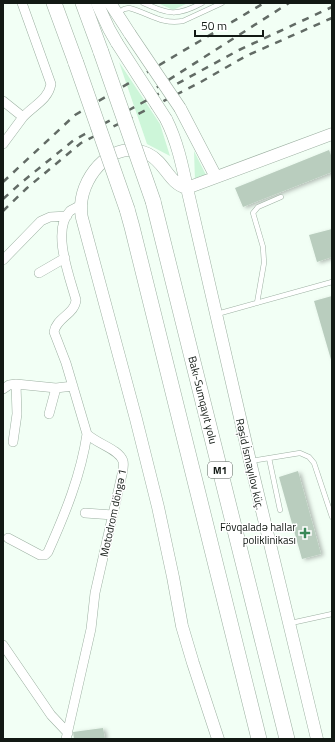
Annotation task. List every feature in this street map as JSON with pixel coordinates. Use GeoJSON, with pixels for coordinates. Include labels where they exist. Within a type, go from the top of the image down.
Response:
{"type":"FeatureCollection","features":[{"type":"Feature","properties":{"kind":"highway","name":"Bakı-Sumqayıt yolu"},"geometry":{"type":"LineString","coordinates":[[83,3],[153,201],[287,739]]}},
{"type":"Feature","properties":{"kind":"highway","name":"M1"},"geometry":{"type":"LineString","coordinates":[[55,5],[127,208],[259,739]]}},
{"type":"Feature","properties":{"kind":"street"},"geometry":{"type":"LineString","coordinates":[[3,144],[23,117],[47,96],[51,84],[22,3]]}},
{"type":"Feature","properties":{"kind":"street"},"geometry":{"type":"LineString","coordinates":[[97,3],[108,29],[116,43],[166,118],[177,144],[184,170]]}},
{"type":"Feature","properties":{"kind":"street"},"geometry":{"type":"LineString","coordinates":[[110,3],[182,113],[216,177]]}},
{"type":"Feature","properties":{"kind":"street"},"geometry":{"type":"LineString","coordinates":[[3,101],[23,117]]}},
{"type":"Feature","properties":{"kind":"street"},"geometry":{"type":"LineString","coordinates":[[182,113],[184,170]]}},
{"type":"Feature","properties":{"kind":"street"},"geometry":{"type":"LineString","coordinates":[[218,739],[192,662],[182,626],[158,507],[82,218],[81,205],[84,192],[99,165],[105,159],[123,151],[132,150],[147,153],[154,157],[176,184],[187,188],[332,134]]}},
{"type":"Feature","properties":{"kind":"street","name":"Rəşid İsmayılov küç."},"geometry":{"type":"LineString","coordinates":[[184,170],[250,461],[317,739]]}},
{"type":"Feature","properties":{"kind":"street"},"geometry":{"type":"LineString","coordinates":[[8,538],[40,555],[45,555],[48,552],[77,479],[84,455],[88,434],[61,349],[54,332],[58,323],[76,305],[65,258],[62,236],[64,221],[70,211],[81,205]]}},
{"type":"Feature","properties":{"kind":"street"},"geometry":{"type":"LineString","coordinates":[[3,260],[42,221],[50,217],[67,216]]}},
{"type":"Feature","properties":{"kind":"street"},"geometry":{"type":"LineString","coordinates":[[39,273],[65,258]]}},
{"type":"Feature","properties":{"kind":"street"},"geometry":{"type":"LineString","coordinates":[[3,389],[9,385],[16,384],[56,388],[73,386]]}},
{"type":"Feature","properties":{"kind":"street"},"geometry":{"type":"LineString","coordinates":[[13,442],[17,414],[16,384]]}},
{"type":"Feature","properties":{"kind":"street"},"geometry":{"type":"LineString","coordinates":[[49,414],[56,388]]}},
{"type":"Feature","properties":{"kind":"street","name":"Motodrom döngə 1"},"geometry":{"type":"LineString","coordinates":[[67,736],[91,629],[95,593],[123,470],[123,461],[120,456],[112,449],[97,442],[88,434]]}},
{"type":"Feature","properties":{"kind":"street"},"geometry":{"type":"LineString","coordinates":[[85,513],[113,516]]}},
{"type":"Feature","properties":{"kind":"street"},"geometry":{"type":"LineString","coordinates":[[3,645],[67,736]]}},
{"type":"Feature","properties":{"kind":"lane"},"geometry":{"type":"LineString","coordinates":[[130,3],[135,10]]}},
{"type":"Feature","properties":{"kind":"lane"},"geometry":{"type":"LineString","coordinates":[[143,3],[162,11],[177,13],[202,3]]}},
{"type":"Feature","properties":{"kind":"lane"},"geometry":{"type":"LineString","coordinates":[[151,3],[162,11]]}},
{"type":"Feature","properties":{"kind":"lane"},"geometry":{"type":"LineString","coordinates":[[116,14],[129,8],[166,22],[176,22],[183,21],[222,3]]}},
{"type":"Feature","properties":{"kind":"lane"},"geometry":{"type":"LineString","coordinates":[[257,303],[264,263],[263,247],[253,213],[258,207],[281,197]]}},
{"type":"Feature","properties":{"kind":"lane"},"geometry":{"type":"LineString","coordinates":[[216,314],[332,282]]}},
{"type":"Feature","properties":{"kind":"lane"},"geometry":{"type":"LineString","coordinates":[[250,461],[300,453],[309,457],[314,463],[332,517]]}},
{"type":"Feature","properties":{"kind":"lane"},"geometry":{"type":"LineString","coordinates":[[269,458],[280,510]]}},
{"type":"Feature","properties":{"kind":"lane"},"geometry":{"type":"LineString","coordinates":[[289,624],[332,614]]}},
{"type":"Feature","properties":{"kind":"green space"},"geometry":{"type":"Polygon","coordinates":[[[160,3],[188,3],[173,10],[160,3]]]}},
{"type":"Feature","properties":{"kind":"green space"},"geometry":{"type":"Polygon","coordinates":[[[119,62],[160,124],[170,156],[147,144],[119,62]]]}},
{"type":"Feature","properties":{"kind":"green space"},"geometry":{"type":"Polygon","coordinates":[[[194,151],[207,177],[195,181],[194,151]]]}},
{"type":"Feature","properties":{"kind":"building"},"geometry":{"type":"Polygon","coordinates":[[[329,150],[332,158],[332,172],[243,207],[235,188],[329,150]]]}},
{"type":"Feature","properties":{"kind":"building"},"geometry":{"type":"Polygon","coordinates":[[[332,229],[332,257],[317,262],[309,235],[332,229]]]}},
{"type":"Feature","properties":{"kind":"building"},"geometry":{"type":"Polygon","coordinates":[[[332,296],[332,363],[314,301],[332,296]]]}},
{"type":"Feature","properties":{"kind":"building","name":"Fövqaladə hallar poliklinikası"},"geometry":{"type":"Polygon","coordinates":[[[298,471],[321,554],[302,559],[279,477],[298,471]]]}},
{"type":"Feature","properties":{"kind":"building"},"geometry":{"type":"Polygon","coordinates":[[[103,728],[105,739],[74,739],[73,732],[103,728]]]}},
{"type":"Feature","properties":{"kind":"railway"},"geometry":{"type":"LineString","coordinates":[[3,182],[75,115],[264,3]]}},
{"type":"Feature","properties":{"kind":"railway"},"geometry":{"type":"LineString","coordinates":[[145,95],[289,3]]}},
{"type":"Feature","properties":{"kind":"railway"},"geometry":{"type":"LineString","coordinates":[[3,199],[74,140],[239,50],[332,7]]}},
{"type":"Feature","properties":{"kind":"railway"},"geometry":{"type":"LineString","coordinates":[[3,211],[27,188],[81,143],[199,83],[246,56],[332,18]]}},
{"type":"Feature","properties":{"kind":"place","name":"Fövqaladə hallar poliklinikası"},"geometry":{"type":"Point","coordinates":[305,533]}}]}
